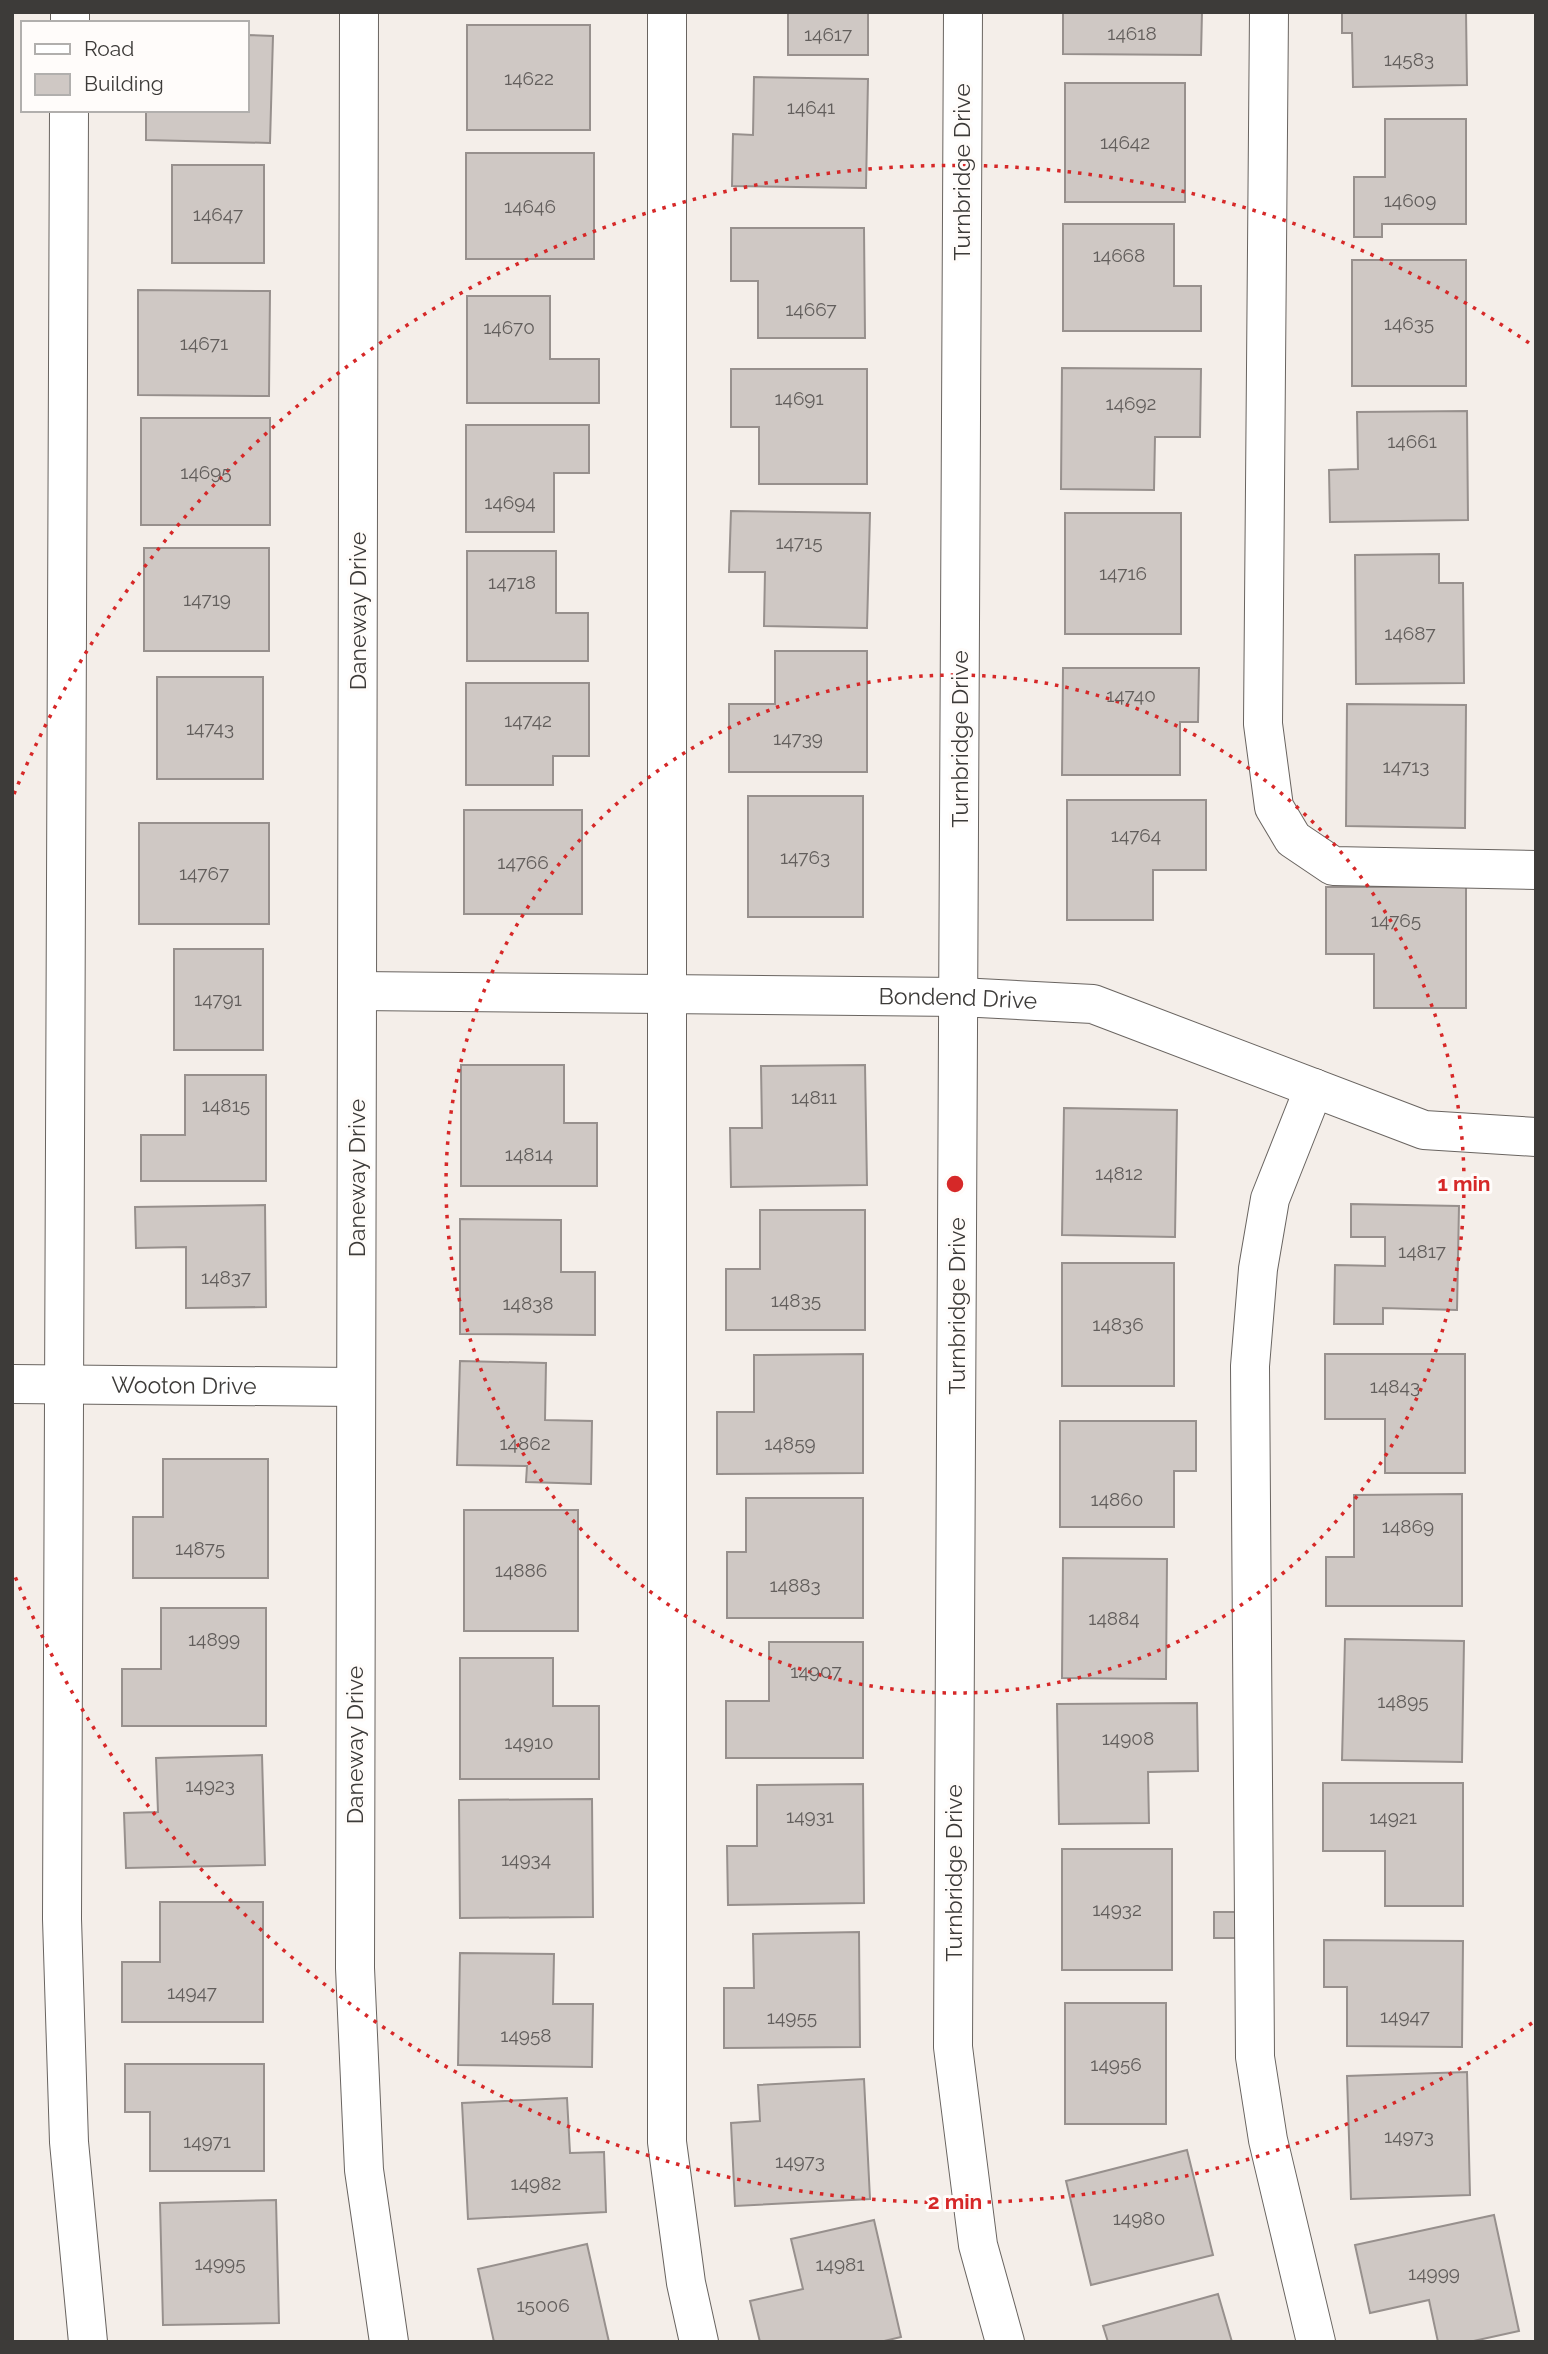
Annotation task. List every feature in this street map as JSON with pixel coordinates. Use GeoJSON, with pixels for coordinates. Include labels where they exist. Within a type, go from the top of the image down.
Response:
{"type":"FeatureCollection","features":[{"type":"Feature","properties":{"kind":"street","name":"Daneway Drive"},"geometry":{"type":"LineString","coordinates":[[359,12],[355,1968],[364,2170],[389,2342]]}},
{"type":"Feature","properties":{"kind":"street"},"geometry":{"type":"LineString","coordinates":[[667,12],[667,2142],[686,2283],[699,2342]]}},
{"type":"Feature","properties":{"kind":"street","name":"Turnbridge Drive"},"geometry":{"type":"LineString","coordinates":[[963,12],[953,2047],[978,2245],[1005,2342]]}},
{"type":"Feature","properties":{"kind":"street"},"geometry":{"type":"LineString","coordinates":[[1269,12],[1263,724],[1274,807],[1293,839],[1333,866],[1536,870]]}},
{"type":"Feature","properties":{"kind":"street"},"geometry":{"type":"LineString","coordinates":[[69,112],[62,1919],[69,2142],[88,2342]]}},
{"type":"Feature","properties":{"kind":"street","name":"Bondend Drive"},"geometry":{"type":"LineString","coordinates":[[358,991],[958,997],[1093,1004],[1424,1130],[1536,1138]]}},
{"type":"Feature","properties":{"kind":"street"},"geometry":{"type":"LineString","coordinates":[[1314,1088],[1270,1199],[1258,1269],[1250,1380],[1255,2057],[1268,2140],[1317,2342]]}},
{"type":"Feature","properties":{"kind":"street","name":"Wooton Drive"},"geometry":{"type":"LineString","coordinates":[[12,1384],[355,1387]]}},
{"type":"Feature","properties":{"kind":"building"},"geometry":{"type":"Polygon","coordinates":[[[788,12],[868,12],[868,55],[788,55],[788,12]]]}},
{"type":"Feature","properties":{"kind":"building"},"geometry":{"type":"Polygon","coordinates":[[[1063,12],[1202,12],[1201,55],[1063,54],[1063,12]]]}},
{"type":"Feature","properties":{"kind":"building"},"geometry":{"type":"Polygon","coordinates":[[[1342,12],[1466,12],[1467,85],[1353,87],[1352,33],[1342,33],[1342,12]]]}},
{"type":"Feature","properties":{"kind":"building"},"geometry":{"type":"Polygon","coordinates":[[[467,25],[590,25],[590,130],[467,130],[467,25]]]}},
{"type":"Feature","properties":{"kind":"building"},"geometry":{"type":"Polygon","coordinates":[[[248,35],[273,36],[270,143],[146,140],[146,112],[248,112],[248,35]]]}},
{"type":"Feature","properties":{"kind":"building"},"geometry":{"type":"Polygon","coordinates":[[[754,77],[868,79],[866,188],[732,186],[733,134],[753,135],[754,77]]]}},
{"type":"Feature","properties":{"kind":"building"},"geometry":{"type":"Polygon","coordinates":[[[1065,83],[1185,83],[1185,202],[1065,202],[1065,83]]]}},
{"type":"Feature","properties":{"kind":"building"},"geometry":{"type":"Polygon","coordinates":[[[1385,119],[1466,119],[1466,224],[1382,224],[1382,237],[1354,237],[1354,177],[1385,177],[1385,119]]]}},
{"type":"Feature","properties":{"kind":"building"},"geometry":{"type":"Polygon","coordinates":[[[466,153],[594,153],[594,259],[466,259],[466,153]]]}},
{"type":"Feature","properties":{"kind":"building"},"geometry":{"type":"Polygon","coordinates":[[[172,165],[264,165],[264,263],[172,263],[172,165]]]}},
{"type":"Feature","properties":{"kind":"building"},"geometry":{"type":"Polygon","coordinates":[[[1063,224],[1174,224],[1174,286],[1201,286],[1201,331],[1063,331],[1063,224]]]}},
{"type":"Feature","properties":{"kind":"building"},"geometry":{"type":"Polygon","coordinates":[[[731,228],[864,228],[865,338],[758,338],[758,281],[731,281],[731,228]]]}},
{"type":"Feature","properties":{"kind":"building"},"geometry":{"type":"Polygon","coordinates":[[[1352,260],[1466,260],[1466,386],[1352,386],[1352,260]]]}},
{"type":"Feature","properties":{"kind":"building"},"geometry":{"type":"Polygon","coordinates":[[[138,290],[270,291],[269,396],[138,395],[138,290]]]}},
{"type":"Feature","properties":{"kind":"building"},"geometry":{"type":"Polygon","coordinates":[[[467,296],[550,296],[550,359],[599,359],[599,403],[467,403],[467,296]]]}},
{"type":"Feature","properties":{"kind":"building"},"geometry":{"type":"Polygon","coordinates":[[[1062,368],[1201,369],[1200,437],[1155,437],[1154,490],[1061,489],[1062,368]]]}},
{"type":"Feature","properties":{"kind":"building"},"geometry":{"type":"Polygon","coordinates":[[[731,369],[867,369],[867,484],[759,484],[759,427],[731,427],[731,369]]]}},
{"type":"Feature","properties":{"kind":"building"},"geometry":{"type":"Polygon","coordinates":[[[1467,411],[1468,520],[1330,522],[1329,470],[1358,469],[1357,412],[1467,411]]]}},
{"type":"Feature","properties":{"kind":"building"},"geometry":{"type":"Polygon","coordinates":[[[141,418],[270,418],[270,525],[141,525],[141,418]]]}},
{"type":"Feature","properties":{"kind":"building"},"geometry":{"type":"Polygon","coordinates":[[[466,425],[589,425],[589,473],[554,473],[554,532],[466,532],[466,425]]]}},
{"type":"Feature","properties":{"kind":"building"},"geometry":{"type":"Polygon","coordinates":[[[731,511],[870,513],[867,628],[764,626],[765,572],[729,572],[731,511]]]}},
{"type":"Feature","properties":{"kind":"building"},"geometry":{"type":"Polygon","coordinates":[[[1065,513],[1181,513],[1181,634],[1065,634],[1065,513]]]}},
{"type":"Feature","properties":{"kind":"building"},"geometry":{"type":"Polygon","coordinates":[[[144,548],[269,548],[269,651],[144,651],[144,548]]]}},
{"type":"Feature","properties":{"kind":"building"},"geometry":{"type":"Polygon","coordinates":[[[467,551],[556,551],[556,613],[588,613],[588,661],[467,661],[467,551]]]}},
{"type":"Feature","properties":{"kind":"building"},"geometry":{"type":"Polygon","coordinates":[[[1439,554],[1439,583],[1463,583],[1464,683],[1356,684],[1355,555],[1439,554]]]}},
{"type":"Feature","properties":{"kind":"building"},"geometry":{"type":"Polygon","coordinates":[[[775,651],[867,651],[867,772],[729,772],[729,704],[775,704],[775,651]]]}},
{"type":"Feature","properties":{"kind":"building"},"geometry":{"type":"Polygon","coordinates":[[[1063,668],[1199,668],[1198,722],[1180,722],[1180,775],[1062,775],[1063,668]]]}},
{"type":"Feature","properties":{"kind":"building"},"geometry":{"type":"Polygon","coordinates":[[[157,677],[263,677],[263,779],[157,779],[157,677]]]}},
{"type":"Feature","properties":{"kind":"building"},"geometry":{"type":"Polygon","coordinates":[[[466,683],[589,683],[589,756],[553,756],[553,785],[466,785],[466,683]]]}},
{"type":"Feature","properties":{"kind":"building"},"geometry":{"type":"Polygon","coordinates":[[[1347,704],[1466,705],[1465,828],[1346,826],[1347,704]]]}},
{"type":"Feature","properties":{"kind":"building"},"geometry":{"type":"Polygon","coordinates":[[[748,796],[863,796],[863,917],[748,917],[748,796]]]}},
{"type":"Feature","properties":{"kind":"building"},"geometry":{"type":"Polygon","coordinates":[[[1067,800],[1206,800],[1206,870],[1153,870],[1153,920],[1067,920],[1067,800]]]}},
{"type":"Feature","properties":{"kind":"building"},"geometry":{"type":"Polygon","coordinates":[[[464,810],[582,810],[582,914],[464,914],[464,810]]]}},
{"type":"Feature","properties":{"kind":"building"},"geometry":{"type":"Polygon","coordinates":[[[139,823],[269,823],[269,924],[139,924],[139,823]]]}},
{"type":"Feature","properties":{"kind":"building"},"geometry":{"type":"Polygon","coordinates":[[[1326,887],[1466,887],[1466,1008],[1374,1008],[1374,954],[1326,954],[1326,887]]]}},
{"type":"Feature","properties":{"kind":"building"},"geometry":{"type":"Polygon","coordinates":[[[174,949],[263,949],[263,1050],[174,1050],[174,949]]]}},
{"type":"Feature","properties":{"kind":"building"},"geometry":{"type":"Polygon","coordinates":[[[461,1065],[564,1065],[564,1123],[597,1123],[597,1186],[461,1186],[461,1065]]]}},
{"type":"Feature","properties":{"kind":"building"},"geometry":{"type":"Polygon","coordinates":[[[865,1065],[867,1185],[731,1187],[730,1128],[762,1128],[761,1066],[865,1065]]]}},
{"type":"Feature","properties":{"kind":"building"},"geometry":{"type":"Polygon","coordinates":[[[185,1075],[266,1075],[266,1181],[141,1181],[141,1135],[185,1135],[185,1075]]]}},
{"type":"Feature","properties":{"kind":"building"},"geometry":{"type":"Polygon","coordinates":[[[1064,1108],[1177,1110],[1175,1237],[1062,1235],[1064,1108]]]}},
{"type":"Feature","properties":{"kind":"building"},"geometry":{"type":"Polygon","coordinates":[[[1351,1204],[1459,1206],[1457,1310],[1383,1308],[1383,1324],[1334,1324],[1335,1265],[1385,1266],[1385,1237],[1351,1237],[1351,1204]]]}},
{"type":"Feature","properties":{"kind":"building"},"geometry":{"type":"Polygon","coordinates":[[[265,1205],[266,1307],[186,1308],[186,1247],[136,1248],[135,1207],[265,1205]]]}},
{"type":"Feature","properties":{"kind":"building"},"geometry":{"type":"Polygon","coordinates":[[[760,1210],[865,1210],[865,1330],[726,1330],[726,1269],[760,1269],[760,1210]]]}},
{"type":"Feature","properties":{"kind":"building"},"geometry":{"type":"Polygon","coordinates":[[[460,1219],[561,1220],[561,1272],[595,1272],[595,1335],[460,1334],[460,1219]]]}},
{"type":"Feature","properties":{"kind":"building"},"geometry":{"type":"Polygon","coordinates":[[[1062,1263],[1174,1263],[1174,1386],[1062,1386],[1062,1263]]]}},
{"type":"Feature","properties":{"kind":"building"},"geometry":{"type":"Polygon","coordinates":[[[863,1354],[863,1473],[717,1474],[717,1412],[754,1412],[754,1355],[863,1354]]]}},
{"type":"Feature","properties":{"kind":"building"},"geometry":{"type":"Polygon","coordinates":[[[1325,1354],[1465,1354],[1465,1473],[1385,1473],[1385,1419],[1325,1419],[1325,1354]]]}},
{"type":"Feature","properties":{"kind":"building"},"geometry":{"type":"Polygon","coordinates":[[[460,1361],[546,1363],[545,1420],[592,1421],[591,1484],[526,1482],[527,1466],[457,1465],[460,1361]]]}},
{"type":"Feature","properties":{"kind":"building"},"geometry":{"type":"Polygon","coordinates":[[[1060,1421],[1196,1421],[1196,1471],[1174,1471],[1174,1527],[1060,1527],[1060,1421]]]}},
{"type":"Feature","properties":{"kind":"building"},"geometry":{"type":"Polygon","coordinates":[[[163,1459],[268,1459],[268,1578],[133,1578],[133,1517],[163,1517],[163,1459]]]}},
{"type":"Feature","properties":{"kind":"building"},"geometry":{"type":"Polygon","coordinates":[[[1462,1494],[1462,1606],[1326,1606],[1326,1557],[1354,1557],[1354,1495],[1462,1494]]]}},
{"type":"Feature","properties":{"kind":"building"},"geometry":{"type":"Polygon","coordinates":[[[746,1498],[863,1498],[863,1618],[727,1618],[727,1552],[746,1552],[746,1498]]]}},
{"type":"Feature","properties":{"kind":"building"},"geometry":{"type":"Polygon","coordinates":[[[464,1510],[578,1510],[578,1631],[464,1631],[464,1510]]]}},
{"type":"Feature","properties":{"kind":"building"},"geometry":{"type":"Polygon","coordinates":[[[1063,1558],[1167,1559],[1166,1679],[1062,1678],[1063,1558]]]}},
{"type":"Feature","properties":{"kind":"building"},"geometry":{"type":"Polygon","coordinates":[[[161,1608],[266,1608],[266,1726],[122,1726],[122,1669],[161,1669],[161,1608]]]}},
{"type":"Feature","properties":{"kind":"building"},"geometry":{"type":"Polygon","coordinates":[[[1345,1639],[1464,1641],[1462,1762],[1342,1760],[1345,1639]]]}},
{"type":"Feature","properties":{"kind":"building"},"geometry":{"type":"Polygon","coordinates":[[[769,1642],[863,1642],[863,1758],[726,1758],[726,1701],[769,1701],[769,1642]]]}},
{"type":"Feature","properties":{"kind":"building"},"geometry":{"type":"Polygon","coordinates":[[[460,1658],[553,1658],[553,1706],[599,1706],[599,1779],[460,1779],[460,1658]]]}},
{"type":"Feature","properties":{"kind":"building"},"geometry":{"type":"Polygon","coordinates":[[[1197,1703],[1198,1771],[1148,1772],[1149,1823],[1059,1824],[1057,1704],[1197,1703]]]}},
{"type":"Feature","properties":{"kind":"building"},"geometry":{"type":"Polygon","coordinates":[[[262,1755],[265,1865],[126,1868],[124,1813],[158,1812],[156,1758],[262,1755]]]}},
{"type":"Feature","properties":{"kind":"building"},"geometry":{"type":"Polygon","coordinates":[[[1323,1783],[1463,1783],[1463,1906],[1385,1906],[1385,1851],[1323,1851],[1323,1783]]]}},
{"type":"Feature","properties":{"kind":"building"},"geometry":{"type":"Polygon","coordinates":[[[863,1784],[864,1903],[728,1905],[727,1846],[757,1846],[757,1785],[863,1784]]]}},
{"type":"Feature","properties":{"kind":"building"},"geometry":{"type":"Polygon","coordinates":[[[592,1799],[593,1917],[460,1918],[459,1800],[592,1799]]]}},
{"type":"Feature","properties":{"kind":"building"},"geometry":{"type":"Polygon","coordinates":[[[1062,1849],[1172,1849],[1172,1970],[1062,1970],[1062,1849]]]}},
{"type":"Feature","properties":{"kind":"building"},"geometry":{"type":"Polygon","coordinates":[[[160,1902],[263,1902],[263,2022],[122,2022],[122,1962],[160,1962],[160,1902]]]}},
{"type":"Feature","properties":{"kind":"building"},"geometry":{"type":"Polygon","coordinates":[[[1214,1912],[1236,1912],[1236,1938],[1214,1938],[1214,1912]]]}},
{"type":"Feature","properties":{"kind":"building"},"geometry":{"type":"Polygon","coordinates":[[[859,1932],[860,2047],[724,2048],[724,1988],[754,1988],[753,1934],[859,1932]]]}},
{"type":"Feature","properties":{"kind":"building"},"geometry":{"type":"Polygon","coordinates":[[[1324,1940],[1463,1941],[1462,2047],[1347,2046],[1347,1987],[1324,1987],[1324,1940]]]}},
{"type":"Feature","properties":{"kind":"building"},"geometry":{"type":"Polygon","coordinates":[[[460,1953],[554,1954],[553,2004],[593,2004],[592,2067],[458,2065],[460,1953]]]}},
{"type":"Feature","properties":{"kind":"building"},"geometry":{"type":"Polygon","coordinates":[[[1065,2003],[1166,2003],[1166,2124],[1065,2124],[1065,2003]]]}},
{"type":"Feature","properties":{"kind":"building"},"geometry":{"type":"Polygon","coordinates":[[[125,2064],[264,2064],[264,2171],[150,2171],[150,2112],[125,2112],[125,2064]]]}},
{"type":"Feature","properties":{"kind":"building"},"geometry":{"type":"Polygon","coordinates":[[[1467,2072],[1470,2195],[1351,2199],[1347,2076],[1467,2072]]]}},
{"type":"Feature","properties":{"kind":"building"},"geometry":{"type":"Polygon","coordinates":[[[864,2079],[870,2199],[735,2206],[731,2123],[760,2121],[758,2085],[864,2079]]]}},
{"type":"Feature","properties":{"kind":"building"},"geometry":{"type":"Polygon","coordinates":[[[567,2098],[570,2153],[604,2152],[606,2212],[468,2219],[462,2103],[567,2098]]]}},
{"type":"Feature","properties":{"kind":"building"},"geometry":{"type":"Polygon","coordinates":[[[1187,2150],[1213,2255],[1091,2285],[1066,2181],[1187,2150]]]}},
{"type":"Feature","properties":{"kind":"building"},"geometry":{"type":"Polygon","coordinates":[[[276,2200],[279,2323],[163,2325],[160,2203],[276,2200]]]}},
{"type":"Feature","properties":{"kind":"building"},"geometry":{"type":"Polygon","coordinates":[[[1494,2215],[1519,2331],[1469,2342],[1438,2342],[1429,2300],[1370,2313],[1355,2245],[1494,2215]]]}},
{"type":"Feature","properties":{"kind":"building"},"geometry":{"type":"Polygon","coordinates":[[[874,2220],[901,2337],[880,2342],[760,2342],[750,2301],[803,2289],[791,2239],[874,2220]]]}},
{"type":"Feature","properties":{"kind":"building"},"geometry":{"type":"Polygon","coordinates":[[[587,2244],[609,2342],[494,2342],[478,2269],[587,2244]]]}},
{"type":"Feature","properties":{"kind":"building"},"geometry":{"type":"Polygon","coordinates":[[[1218,2294],[1232,2342],[1108,2342],[1103,2326],[1218,2294]]]}}]}
